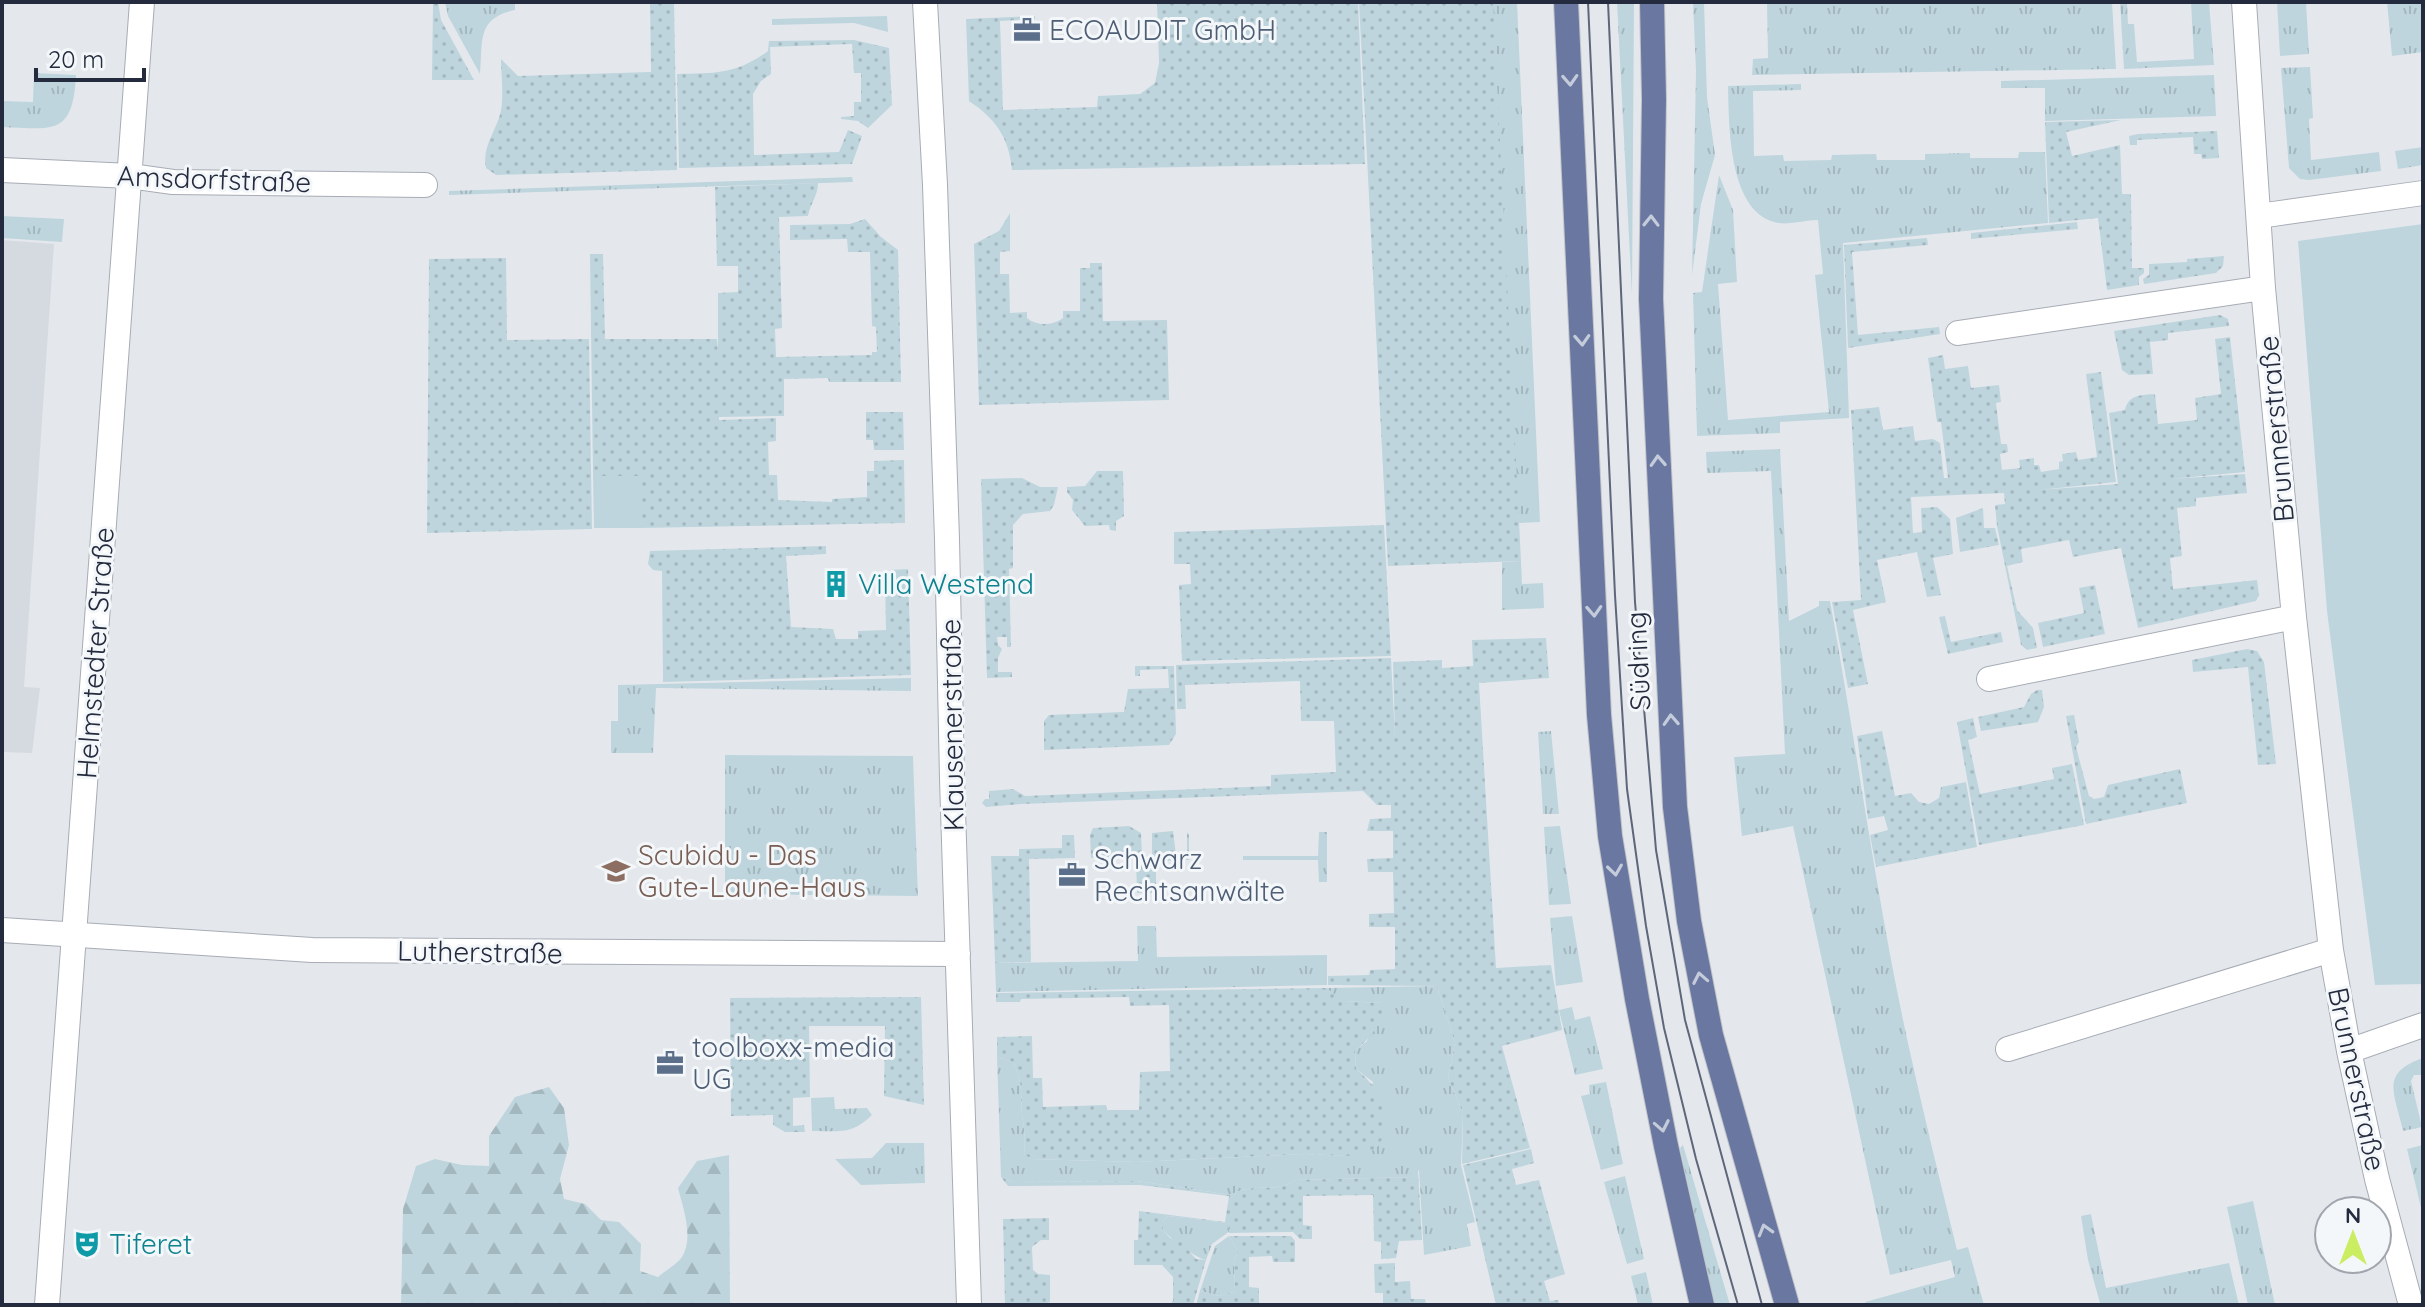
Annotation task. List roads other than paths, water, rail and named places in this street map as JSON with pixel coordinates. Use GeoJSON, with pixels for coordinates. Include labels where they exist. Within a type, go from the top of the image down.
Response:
{"type":"FeatureCollection","features":[{"type":"Feature","properties":{"kind":"main road","name":"Südring"},"geometry":{"type":"LineString","coordinates":[[1566,2],[1599,715],[1610,836],[1640,1014],[1702,1305]]}},
{"type":"Feature","properties":{"kind":"main road","name":"Südring"},"geometry":{"type":"LineString","coordinates":[[1652,2],[1651,299],[1675,807],[1681,864],[1711,1035],[1787,1305]]}},
{"type":"Feature","properties":{"kind":"street","name":"Helmstedter Straße"},"geometry":{"type":"LineString","coordinates":[[47,1305],[142,2]]}},
{"type":"Feature","properties":{"kind":"street","name":"Klausenerstraße"},"geometry":{"type":"LineString","coordinates":[[925,2],[945,465],[969,1305]]}},
{"type":"Feature","properties":{"kind":"street","name":"Brunnerstraße"},"geometry":{"type":"LineString","coordinates":[[2244,2],[2263,288],[2294,617],[2331,950],[2349,1051],[2405,1304]]}},
{"type":"Feature","properties":{"kind":"street","name":"Amsdorfstraße"},"geometry":{"type":"LineString","coordinates":[[2,170],[130,176],[173,182],[425,185]]}},
{"type":"Feature","properties":{"kind":"street"},"geometry":{"type":"LineString","coordinates":[[2259,216],[2423,193]]}},
{"type":"Feature","properties":{"kind":"street"},"geometry":{"type":"LineString","coordinates":[[1958,333],[2263,288]]}},
{"type":"Feature","properties":{"kind":"street"},"geometry":{"type":"LineString","coordinates":[[1989,679],[2294,617]]}},
{"type":"Feature","properties":{"kind":"street","name":"Lutherstraße"},"geometry":{"type":"LineString","coordinates":[[2,930],[312,950],[958,954]]}},
{"type":"Feature","properties":{"kind":"street","name":"Brunnerstraße"},"geometry":{"type":"LineString","coordinates":[[2008,1049],[2331,950]]}},
{"type":"Feature","properties":{"kind":"street"},"geometry":{"type":"LineString","coordinates":[[2349,1051],[2423,1025]]}},
{"type":"Feature","properties":{"kind":"tram line"},"geometry":{"type":"LineString","coordinates":[[1588,2],[1627,789],[1664,1028],[1696,1159],[1738,1305]]}},
{"type":"Feature","properties":{"kind":"tram line"},"geometry":{"type":"LineString","coordinates":[[1608,2],[1635,602],[1656,850],[1685,1020],[1762,1305]]}},
{"type":"Feature","properties":{"kind":"place","name":"ECOAUDIT GmbH"},"geometry":{"type":"Point","coordinates":[1027,30]}},
{"type":"Feature","properties":{"kind":"place","name":"Villa Westend"},"geometry":{"type":"Point","coordinates":[836,584]}},
{"type":"Feature","properties":{"kind":"place","name":"Scubidu - Das Gute-Laune-Haus"},"geometry":{"type":"Point","coordinates":[616,871]}},
{"type":"Feature","properties":{"kind":"place","name":"Schwarz Rechtsanwälte"},"geometry":{"type":"Point","coordinates":[1072,875]}},
{"type":"Feature","properties":{"kind":"place","name":"toolboxx-media UG"},"geometry":{"type":"Point","coordinates":[670,1063]}},
{"type":"Feature","properties":{"kind":"place","name":"Tiferet"},"geometry":{"type":"Point","coordinates":[87,1244]}}]}
